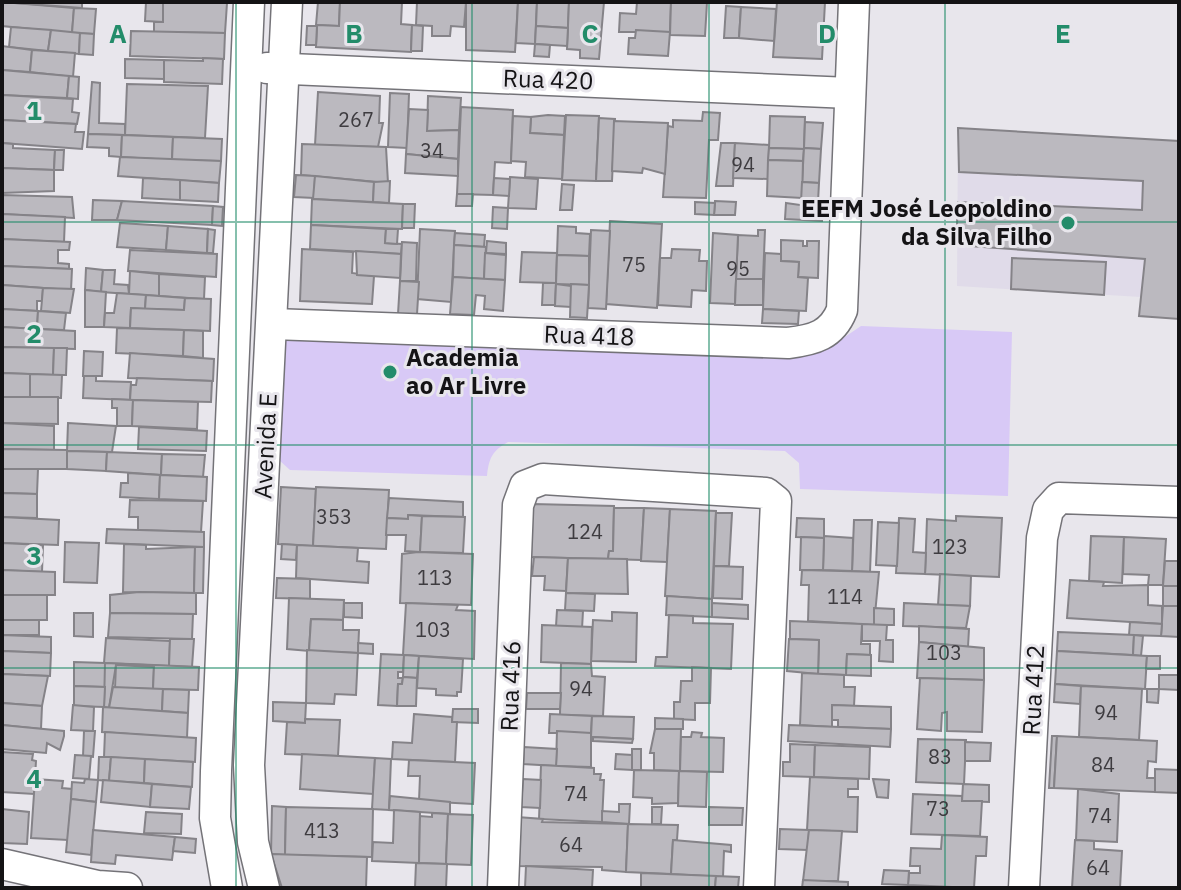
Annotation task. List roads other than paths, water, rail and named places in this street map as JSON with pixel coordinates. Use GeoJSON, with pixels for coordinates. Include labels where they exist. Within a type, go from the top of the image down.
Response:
{"type":"FeatureCollection","features":[{"type":"Feature","properties":{"kind":"street","name":"Avenida E"},"geometry":{"type":"LineString","coordinates":[[227,888],[215,818],[216,771],[249,2]]}},
{"type":"Feature","properties":{"kind":"street","name":"Avenida E"},"geometry":{"type":"LineString","coordinates":[[256,886],[249,765],[287,2]]}},
{"type":"Feature","properties":{"kind":"street"},"geometry":{"type":"LineString","coordinates":[[850,93],[854,2]]}},
{"type":"Feature","properties":{"kind":"street","name":"Rua 420"},"geometry":{"type":"LineString","coordinates":[[245,67],[850,93]]}},
{"type":"Feature","properties":{"kind":"street","name":"Rua 418"},"geometry":{"type":"LineString","coordinates":[[273,324],[788,343],[820,336],[835,327],[842,310],[850,93]]}},
{"type":"Feature","properties":{"kind":"street"},"geometry":{"type":"LineString","coordinates":[[238,203],[276,203]]}},
{"type":"Feature","properties":{"kind":"street","name":"Rua 416"},"geometry":{"type":"LineString","coordinates":[[503,888],[518,505],[525,486],[543,479],[766,493],[776,501],[759,888]]}},
{"type":"Feature","properties":{"kind":"street","name":"Rua 412"},"geometry":{"type":"LineString","coordinates":[[1024,888],[1042,538],[1048,510],[1059,498],[1179,502]]}},
{"type":"Feature","properties":{"kind":"street"},"geometry":{"type":"LineString","coordinates":[[2,864],[98,886],[127,888]]}},
{"type":"Feature","properties":{"kind":"place","name":"EEFM José Leopoldino da Silva Filho"},"geometry":{"type":"Point","coordinates":[1068,223]}},
{"type":"Feature","properties":{"kind":"place","name":"Academia ao Ar Livre"},"geometry":{"type":"Point","coordinates":[390,372]}}]}
